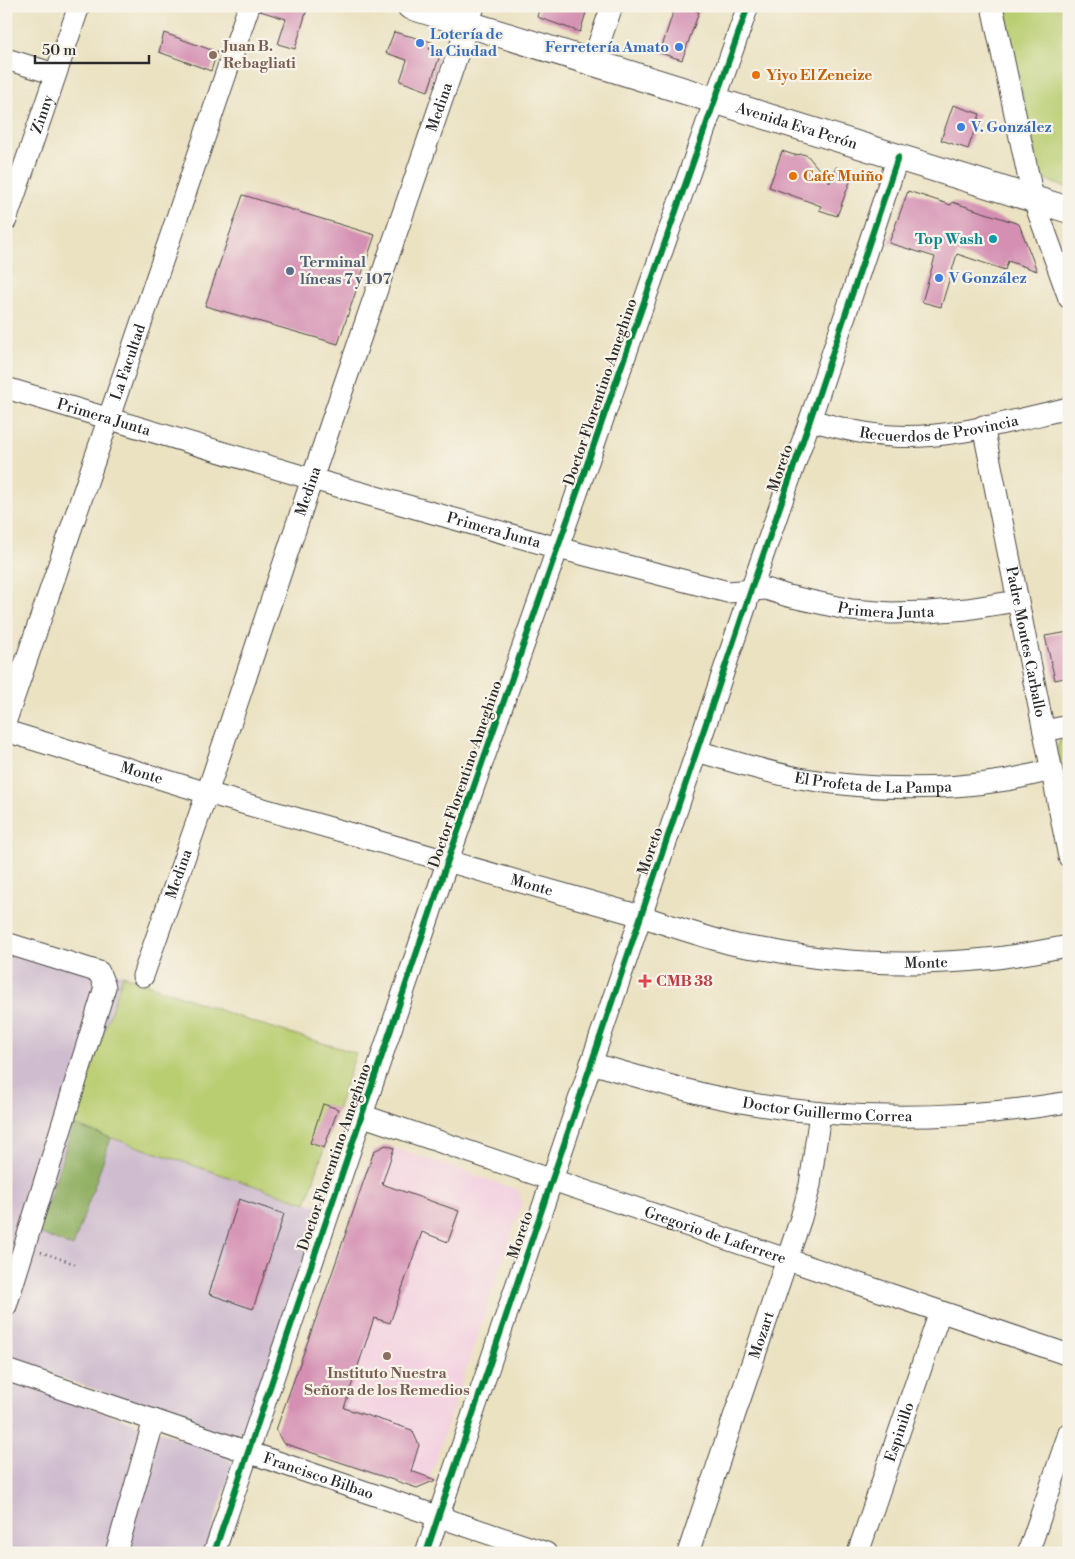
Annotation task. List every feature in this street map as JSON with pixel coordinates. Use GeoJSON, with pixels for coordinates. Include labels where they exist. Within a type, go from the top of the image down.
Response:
{"type":"FeatureCollection","features":[{"type":"Feature","properties":{"kind":"main road","name":"Avenida Eva Perón"},"geometry":{"type":"LineString","coordinates":[[410,6],[471,15],[592,63],[1069,210]]}},
{"type":"Feature","properties":{"kind":"street","name":"Zinny"},"geometry":{"type":"LineString","coordinates":[[6,220],[78,6]]}},
{"type":"Feature","properties":{"kind":"street","name":"La Facultad"},"geometry":{"type":"LineString","coordinates":[[6,720],[249,6]]}},
{"type":"Feature","properties":{"kind":"street"},"geometry":{"type":"LineString","coordinates":[[592,63],[612,6]]}},
{"type":"Feature","properties":{"kind":"street","name":"Doctor Florentino Ameghino"},"geometry":{"type":"LineString","coordinates":[[214,1553],[448,860],[748,6]]}},
{"type":"Feature","properties":{"kind":"street"},"geometry":{"type":"LineString","coordinates":[[992,6],[1033,198],[1069,298]]}},
{"type":"Feature","properties":{"kind":"street","name":"Medina"},"geometry":{"type":"LineString","coordinates":[[143,976],[207,793],[312,479],[375,275],[471,15]]}},
{"type":"Feature","properties":{"kind":"street"},"geometry":{"type":"LineString","coordinates":[[6,59],[55,74]]}},
{"type":"Feature","properties":{"kind":"street","name":"Moreto"},"geometry":{"type":"LineString","coordinates":[[426,1553],[590,1062],[898,157]]}},
{"type":"Feature","properties":{"kind":"street","name":"Primera Junta"},"geometry":{"type":"LineString","coordinates":[[6,388],[312,479],[558,548],[728,592],[766,589],[788,596],[851,610],[891,613],[967,609],[1017,601]]}},
{"type":"Feature","properties":{"kind":"street","name":"Recuerdos de Provincia"},"geometry":{"type":"LineString","coordinates":[[810,420],[845,429],[910,437],[950,433],[1069,408]]}},
{"type":"Feature","properties":{"kind":"street","name":"Padre Montes Carballo"},"geometry":{"type":"LineString","coordinates":[[983,426],[1052,770],[1064,809],[1069,858]]}},
{"type":"Feature","properties":{"kind":"street"},"geometry":{"type":"LineString","coordinates":[[1044,731],[1069,726]]}},
{"type":"Feature","properties":{"kind":"street","name":"Monte"},"geometry":{"type":"LineString","coordinates":[[6,731],[207,793],[448,860],[734,944],[788,954],[842,960],[902,963],[972,960],[1069,946]]}},
{"type":"Feature","properties":{"kind":"street","name":"El Profeta de La Pampa"},"geometry":{"type":"LineString","coordinates":[[697,751],[774,773],[800,778],[879,787],[951,786],[1006,780],[1052,770]]}},
{"type":"Feature","properties":{"kind":"street"},"geometry":{"type":"LineString","coordinates":[[6,943],[99,972],[105,987],[6,1306]]}},
{"type":"Feature","properties":{"kind":"street","name":"Doctor Guillermo Correa"},"geometry":{"type":"LineString","coordinates":[[590,1062],[707,1095],[820,1113],[890,1117],[954,1115],[1001,1112],[1069,1102]]}},
{"type":"Feature","properties":{"kind":"street","name":"Mozart"},"geometry":{"type":"LineString","coordinates":[[688,1553],[801,1218],[810,1185],[820,1113]]}},
{"type":"Feature","properties":{"kind":"street","name":"Gregorio de Laferrere"},"geometry":{"type":"LineString","coordinates":[[361,1115],[1069,1356]]}},
{"type":"Feature","properties":{"kind":"street","name":"Espinillo"},"geometry":{"type":"LineString","coordinates":[[858,1553],[940,1312]]}},
{"type":"Feature","properties":{"kind":"street","name":"Francisco Bilbao"},"geometry":{"type":"LineString","coordinates":[[6,1370],[546,1553]]}},
{"type":"Feature","properties":{"kind":"street"},"geometry":{"type":"LineString","coordinates":[[116,1553],[154,1420]]}},
{"type":"Feature","properties":{"kind":"street"},"geometry":{"type":"LineString","coordinates":[[1028,1553],[1069,1433]]}},
{"type":"Feature","properties":{"kind":"path"},"geometry":{"type":"LineString","coordinates":[[25,1246],[78,1265]]}},
{"type":"Feature","properties":{"kind":"shaded area"},"geometry":{"type":"Polygon","coordinates":[[[6,936],[123,975],[73,1125],[321,1207],[246,1427],[237,1436],[234,1437],[21,1364],[11,1352],[6,1350],[6,936]]]}},
{"type":"Feature","properties":{"kind":"shaded area","name":"Instituto Nuestra Señora de los Remedios"},"geometry":{"type":"Polygon","coordinates":[[[386,1145],[518,1190],[522,1202],[428,1483],[417,1488],[283,1443],[276,1430],[374,1151],[386,1145]]]}},
{"type":"Feature","properties":{"kind":"shaded area"},"geometry":{"type":"Polygon","coordinates":[[[6,1378],[227,1455],[233,1465],[204,1553],[6,1553],[6,1378]]]}},
{"type":"Feature","properties":{"kind":"green space"},"geometry":{"type":"Polygon","coordinates":[[[1004,6],[1069,6],[1069,188],[1047,180],[1038,170],[1004,6]]]}},
{"type":"Feature","properties":{"kind":"green space"},"geometry":{"type":"Polygon","coordinates":[[[1069,733],[1069,793],[1064,787],[1057,747],[1061,739],[1069,733]]]}},
{"type":"Feature","properties":{"kind":"green space"},"geometry":{"type":"Polygon","coordinates":[[[123,975],[250,1021],[356,1053],[306,1203],[73,1125],[123,975]]]}},
{"type":"Feature","properties":{"kind":"green space"},"geometry":{"type":"Polygon","coordinates":[[[73,1125],[111,1138],[73,1247],[38,1233],[73,1125]]]}},
{"type":"Feature","properties":{"kind":"building"},"geometry":{"type":"Polygon","coordinates":[[[261,6],[308,6],[295,49],[278,44],[286,19],[260,11],[261,6]]]}},
{"type":"Feature","properties":{"kind":"building"},"geometry":{"type":"Polygon","coordinates":[[[540,6],[588,6],[580,32],[537,17],[540,6]]]}},
{"type":"Feature","properties":{"kind":"building"},"geometry":{"type":"Polygon","coordinates":[[[675,6],[683,6],[699,12],[682,60],[660,53],[675,6]]]}},
{"type":"Feature","properties":{"kind":"building"},"geometry":{"type":"Polygon","coordinates":[[[394,32],[432,42],[429,49],[434,50],[433,56],[439,58],[428,91],[400,81],[407,60],[386,53],[394,32]]]}},
{"type":"Feature","properties":{"kind":"building"},"geometry":{"type":"Polygon","coordinates":[[[164,33],[217,52],[211,71],[159,52],[164,33]]]}},
{"type":"Feature","properties":{"kind":"building","name":"V. González"},"geometry":{"type":"Polygon","coordinates":[[[953,105],[980,114],[968,149],[941,140],[953,105]]]}},
{"type":"Feature","properties":{"kind":"building"},"geometry":{"type":"Polygon","coordinates":[[[782,151],[794,155],[803,154],[808,156],[830,183],[836,167],[853,174],[837,216],[819,210],[821,206],[769,187],[782,151]]]}},
{"type":"Feature","properties":{"kind":"building"},"geometry":{"type":"Polygon","coordinates":[[[908,191],[951,205],[952,202],[1019,224],[1037,271],[1008,261],[1005,270],[957,254],[941,307],[922,302],[935,257],[889,243],[908,191]]]}},
{"type":"Feature","properties":{"kind":"building","name":"Terminal líneas 7 y 107"},"geometry":{"type":"Polygon","coordinates":[[[243,195],[375,235],[338,344],[205,306],[243,195]]]}},
{"type":"Feature","properties":{"kind":"building"},"geometry":{"type":"Polygon","coordinates":[[[1069,632],[1069,677],[1055,680],[1045,636],[1069,632]]]}},
{"type":"Feature","properties":{"kind":"building"},"geometry":{"type":"Polygon","coordinates":[[[323,1104],[338,1109],[324,1148],[310,1143],[323,1104]]]}},
{"type":"Feature","properties":{"kind":"building"},"geometry":{"type":"Polygon","coordinates":[[[386,1145],[394,1148],[382,1184],[459,1211],[448,1242],[422,1232],[390,1323],[374,1318],[344,1408],[412,1430],[419,1445],[411,1471],[436,1480],[417,1488],[283,1443],[276,1430],[374,1151],[386,1145]]]}},
{"type":"Feature","properties":{"kind":"building"},"geometry":{"type":"Polygon","coordinates":[[[239,1199],[284,1214],[253,1309],[209,1294],[239,1199]]]}},
{"type":"Feature","properties":{"kind":"cycle path"},"geometry":{"type":"LineString","coordinates":[[214,1553],[448,860],[748,6]]}},
{"type":"Feature","properties":{"kind":"cycle path"},"geometry":{"type":"LineString","coordinates":[[426,1553],[898,157]]}},
{"type":"Feature","properties":{"kind":"place","name":"Lotería de la Ciudad"},"geometry":{"type":"Point","coordinates":[420,43]}},
{"type":"Feature","properties":{"kind":"place","name":"Ferretería Amato"},"geometry":{"type":"Point","coordinates":[679,47]}},
{"type":"Feature","properties":{"kind":"place","name":"Juan B. Rebagliati"},"geometry":{"type":"Point","coordinates":[213,55]}},
{"type":"Feature","properties":{"kind":"place","name":"Yiyo El Zeneize"},"geometry":{"type":"Point","coordinates":[756,75]}},
{"type":"Feature","properties":{"kind":"place","name":"V. González"},"geometry":{"type":"Point","coordinates":[961,127]}},
{"type":"Feature","properties":{"kind":"place","name":"Cafe Muiño"},"geometry":{"type":"Point","coordinates":[793,176]}},
{"type":"Feature","properties":{"kind":"place","name":"Top Wash"},"geometry":{"type":"Point","coordinates":[993,239]}},
{"type":"Feature","properties":{"kind":"place","name":"Terminal líneas 7 y 107"},"geometry":{"type":"Point","coordinates":[290,271]}},
{"type":"Feature","properties":{"kind":"place","name":"V González"},"geometry":{"type":"Point","coordinates":[939,278]}},
{"type":"Feature","properties":{"kind":"place","name":"CMB 38"},"geometry":{"type":"Point","coordinates":[645,981]}},
{"type":"Feature","properties":{"kind":"place","name":"Instituto Nuestra Señora de los Remedios"},"geometry":{"type":"Point","coordinates":[387,1356]}}]}
